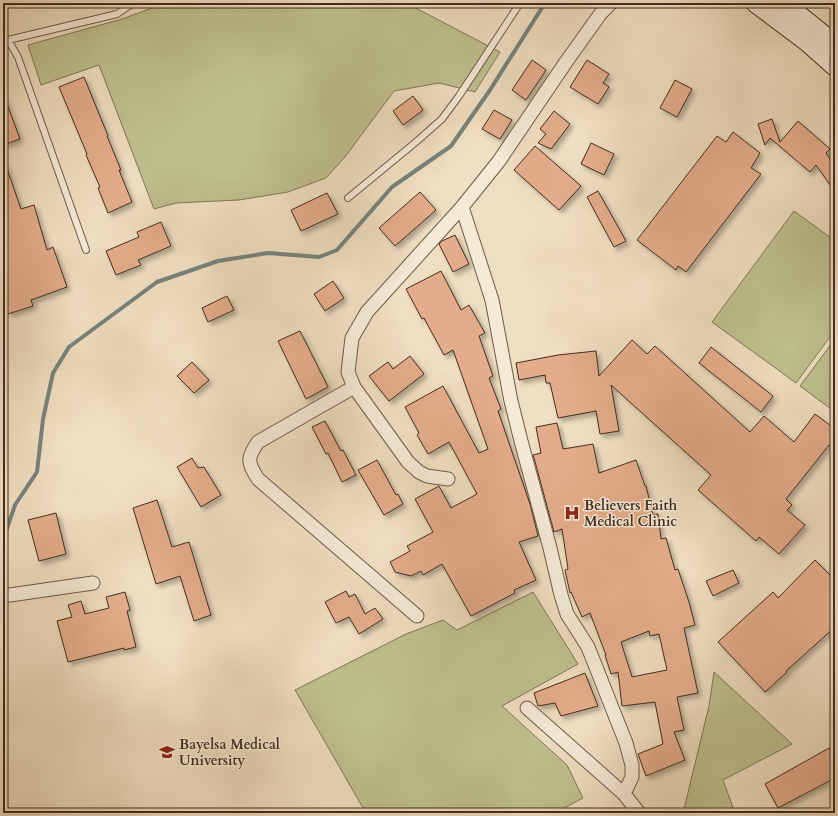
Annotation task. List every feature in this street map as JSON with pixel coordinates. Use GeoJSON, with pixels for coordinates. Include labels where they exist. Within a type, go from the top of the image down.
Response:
{"type":"FeatureCollection","features":[{"type":"Feature","properties":{"kind":"main road"},"geometry":{"type":"LineString","coordinates":[[755,3],[807,42],[835,67]]}},
{"type":"Feature","properties":{"kind":"main road"},"geometry":{"type":"LineString","coordinates":[[782,3],[835,44]]}},
{"type":"Feature","properties":{"kind":"street"},"geometry":{"type":"LineString","coordinates":[[448,479],[427,476],[419,472],[408,462],[354,387],[348,372],[349,351],[352,338],[366,312],[462,207],[499,161],[601,13],[612,3]]}},
{"type":"Feature","properties":{"kind":"street"},"geometry":{"type":"LineString","coordinates":[[462,207],[492,300],[521,441],[561,595],[567,614],[588,647],[626,743],[632,765],[632,777],[624,794]]}},
{"type":"Feature","properties":{"kind":"street"},"geometry":{"type":"LineString","coordinates":[[354,387],[258,442],[250,454],[250,467],[258,479],[417,616]]}},
{"type":"Feature","properties":{"kind":"street"},"geometry":{"type":"LineString","coordinates":[[3,596],[93,582]]}},
{"type":"Feature","properties":{"kind":"street"},"geometry":{"type":"LineString","coordinates":[[527,708],[624,794],[639,813]]}},
{"type":"Feature","properties":{"kind":"lane"},"geometry":{"type":"LineString","coordinates":[[86,250],[18,57],[6,40],[117,14],[133,3]]}},
{"type":"Feature","properties":{"kind":"lane"},"geometry":{"type":"LineString","coordinates":[[348,198],[442,119],[459,96],[520,3]]}},
{"type":"Feature","properties":{"kind":"green space"},"geometry":{"type":"Polygon","coordinates":[[[166,3],[408,4],[500,52],[475,92],[439,83],[394,91],[345,157],[326,178],[288,192],[239,200],[176,203],[154,209],[99,65],[41,85],[28,45],[122,19],[166,3]]]}},
{"type":"Feature","properties":{"kind":"green space"},"geometry":{"type":"Polygon","coordinates":[[[794,211],[835,241],[835,330],[796,383],[712,322],[794,211]]]}},
{"type":"Feature","properties":{"kind":"green space"},"geometry":{"type":"Polygon","coordinates":[[[835,339],[835,412],[800,386],[835,339]]]}},
{"type":"Feature","properties":{"kind":"green space"},"geometry":{"type":"Polygon","coordinates":[[[533,592],[578,664],[502,706],[567,765],[583,798],[555,813],[366,813],[295,690],[406,634],[443,620],[457,630],[533,592]]]}},
{"type":"Feature","properties":{"kind":"green space"},"geometry":{"type":"Polygon","coordinates":[[[714,672],[792,744],[723,780],[735,813],[687,813],[684,809],[709,706],[714,672]]]}},
{"type":"Feature","properties":{"kind":"building"},"geometry":{"type":"Polygon","coordinates":[[[532,60],[546,70],[526,100],[512,90],[532,60]]]}},
{"type":"Feature","properties":{"kind":"building"},"geometry":{"type":"Polygon","coordinates":[[[587,60],[609,74],[603,83],[609,87],[598,104],[570,87],[587,60]]]}},
{"type":"Feature","properties":{"kind":"building"},"geometry":{"type":"Polygon","coordinates":[[[84,77],[108,136],[121,170],[119,170],[132,202],[108,213],[98,188],[100,187],[59,87],[84,77]]]}},
{"type":"Feature","properties":{"kind":"building"},"geometry":{"type":"Polygon","coordinates":[[[675,80],[692,89],[677,117],[660,108],[675,80]]]}},
{"type":"Feature","properties":{"kind":"building"},"geometry":{"type":"Polygon","coordinates":[[[3,96],[20,139],[3,145],[3,96]]]}},
{"type":"Feature","properties":{"kind":"building"},"geometry":{"type":"Polygon","coordinates":[[[413,96],[423,110],[403,125],[393,111],[413,96]]]}},
{"type":"Feature","properties":{"kind":"building"},"geometry":{"type":"Polygon","coordinates":[[[494,110],[512,120],[500,139],[482,129],[494,110]]]}},
{"type":"Feature","properties":{"kind":"building"},"geometry":{"type":"Polygon","coordinates":[[[554,111],[570,124],[551,149],[538,143],[546,134],[540,129],[554,111]]]}},
{"type":"Feature","properties":{"kind":"building"},"geometry":{"type":"Polygon","coordinates":[[[772,119],[780,142],[798,121],[830,149],[826,153],[835,167],[835,192],[816,165],[810,172],[770,138],[765,145],[758,124],[772,119]]]}},
{"type":"Feature","properties":{"kind":"building"},"geometry":{"type":"Polygon","coordinates":[[[733,132],[760,153],[751,168],[761,174],[686,272],[678,266],[676,270],[637,240],[717,136],[726,142],[733,132]]]}},
{"type":"Feature","properties":{"kind":"building"},"geometry":{"type":"Polygon","coordinates":[[[591,143],[614,154],[604,175],[581,164],[591,143]]]}},
{"type":"Feature","properties":{"kind":"building"},"geometry":{"type":"Polygon","coordinates":[[[535,146],[581,186],[559,210],[514,170],[535,146]]]}},
{"type":"Feature","properties":{"kind":"building"},"geometry":{"type":"Polygon","coordinates":[[[3,163],[5,163],[21,209],[34,205],[47,250],[53,247],[67,287],[31,300],[33,306],[8,314],[3,299],[3,163]]]}},
{"type":"Feature","properties":{"kind":"building"},"geometry":{"type":"Polygon","coordinates":[[[598,191],[626,241],[614,247],[587,197],[598,191]]]}},
{"type":"Feature","properties":{"kind":"building"},"geometry":{"type":"Polygon","coordinates":[[[420,192],[436,210],[395,246],[379,228],[420,192]]]}},
{"type":"Feature","properties":{"kind":"building"},"geometry":{"type":"Polygon","coordinates":[[[327,193],[338,214],[301,231],[291,210],[327,193]]]}},
{"type":"Feature","properties":{"kind":"building"},"geometry":{"type":"Polygon","coordinates":[[[161,222],[171,246],[138,260],[141,265],[116,275],[106,251],[139,237],[137,232],[161,222]]]}},
{"type":"Feature","properties":{"kind":"building"},"geometry":{"type":"Polygon","coordinates":[[[455,235],[469,264],[453,272],[439,244],[455,235]]]}},
{"type":"Feature","properties":{"kind":"building"},"geometry":{"type":"Polygon","coordinates":[[[441,271],[461,310],[469,305],[485,333],[479,336],[493,376],[489,378],[501,409],[498,411],[530,504],[538,536],[519,542],[536,580],[514,590],[515,593],[471,616],[442,564],[423,575],[421,571],[411,576],[395,572],[390,562],[410,551],[407,546],[433,532],[415,499],[439,486],[451,508],[477,494],[449,442],[428,454],[417,435],[419,433],[405,407],[443,386],[479,453],[488,449],[453,350],[444,355],[406,289],[441,271]]]}},
{"type":"Feature","properties":{"kind":"building"},"geometry":{"type":"Polygon","coordinates":[[[333,281],[344,298],[325,311],[314,294],[333,281]]]}},
{"type":"Feature","properties":{"kind":"building"},"geometry":{"type":"Polygon","coordinates":[[[227,296],[234,310],[208,322],[202,308],[227,296]]]}},
{"type":"Feature","properties":{"kind":"building"},"geometry":{"type":"Polygon","coordinates":[[[300,331],[328,387],[306,399],[278,341],[300,331]]]}},
{"type":"Feature","properties":{"kind":"building"},"geometry":{"type":"Polygon","coordinates":[[[632,340],[647,354],[655,346],[750,432],[764,416],[794,442],[815,414],[835,429],[835,449],[829,445],[786,499],[792,505],[787,510],[805,525],[779,554],[759,537],[756,541],[698,490],[711,475],[611,385],[619,431],[600,434],[596,411],[558,418],[550,383],[546,383],[545,375],[519,380],[516,363],[558,355],[596,351],[599,376],[632,340]]]}},
{"type":"Feature","properties":{"kind":"building"},"geometry":{"type":"Polygon","coordinates":[[[711,347],[773,396],[761,412],[699,363],[711,347]]]}},
{"type":"Feature","properties":{"kind":"building"},"geometry":{"type":"Polygon","coordinates":[[[410,356],[424,374],[389,401],[369,376],[388,362],[393,369],[410,356]]]}},
{"type":"Feature","properties":{"kind":"building"},"geometry":{"type":"Polygon","coordinates":[[[192,362],[209,380],[194,393],[177,376],[192,362]]]}},
{"type":"Feature","properties":{"kind":"building"},"geometry":{"type":"Polygon","coordinates":[[[325,421],[356,475],[342,482],[328,453],[326,454],[312,427],[325,421]]]}},
{"type":"Feature","properties":{"kind":"building"},"geometry":{"type":"Polygon","coordinates":[[[557,423],[563,449],[593,444],[599,473],[636,460],[646,486],[653,515],[658,514],[661,539],[666,538],[675,570],[678,569],[689,602],[695,625],[684,628],[698,693],[677,697],[684,730],[674,732],[685,760],[646,776],[638,754],[663,744],[655,702],[622,706],[618,672],[611,674],[606,655],[590,613],[582,617],[571,592],[570,593],[565,570],[568,569],[562,529],[554,532],[533,455],[541,453],[536,427],[557,423]],[[649,631],[621,642],[632,677],[667,670],[659,634],[650,636],[649,631]]]}},
{"type":"Feature","properties":{"kind":"building"},"geometry":{"type":"Polygon","coordinates":[[[192,458],[198,468],[204,467],[221,495],[201,507],[177,467],[192,458]]]}},
{"type":"Feature","properties":{"kind":"building"},"geometry":{"type":"Polygon","coordinates":[[[377,460],[396,495],[398,494],[403,504],[384,515],[358,470],[377,460]]]}},
{"type":"Feature","properties":{"kind":"building"},"geometry":{"type":"Polygon","coordinates":[[[157,500],[172,547],[189,542],[211,615],[194,621],[180,576],[156,584],[133,508],[157,500]]]}},
{"type":"Feature","properties":{"kind":"building"},"geometry":{"type":"Polygon","coordinates":[[[56,513],[66,554],[39,561],[28,520],[56,513]]]}},
{"type":"Feature","properties":{"kind":"building"},"geometry":{"type":"Polygon","coordinates":[[[815,560],[835,580],[835,627],[765,692],[718,642],[773,592],[778,598],[815,560]]]}},
{"type":"Feature","properties":{"kind":"building"},"geometry":{"type":"Polygon","coordinates":[[[733,570],[739,583],[713,596],[706,581],[733,570]]]}},
{"type":"Feature","properties":{"kind":"building"},"geometry":{"type":"Polygon","coordinates":[[[346,591],[349,597],[355,594],[365,614],[375,608],[383,619],[359,634],[349,617],[336,623],[325,602],[346,591]]]}},
{"type":"Feature","properties":{"kind":"building"},"geometry":{"type":"Polygon","coordinates":[[[125,592],[130,610],[127,611],[136,647],[124,650],[124,648],[68,662],[57,621],[72,617],[68,605],[81,601],[85,614],[109,608],[106,597],[125,592]]]}},
{"type":"Feature","properties":{"kind":"building"},"geometry":{"type":"Polygon","coordinates":[[[585,673],[598,706],[561,716],[555,703],[538,706],[534,693],[585,673]]]}},
{"type":"Feature","properties":{"kind":"building"},"geometry":{"type":"Polygon","coordinates":[[[829,748],[835,759],[835,778],[778,808],[765,784],[829,748]]]}},
{"type":"Feature","properties":{"kind":"waterway"},"geometry":{"type":"LineString","coordinates":[[3,540],[15,505],[37,472],[43,419],[53,373],[69,347],[157,282],[218,261],[268,253],[319,257],[337,250],[392,187],[451,146],[490,90],[545,3]]}},
{"type":"Feature","properties":{"kind":"place","name":"Believers Faith Medical Clinic"},"geometry":{"type":"Point","coordinates":[572,513]}},
{"type":"Feature","properties":{"kind":"place","name":"Bayelsa Medical University"},"geometry":{"type":"Point","coordinates":[167,752]}}]}
